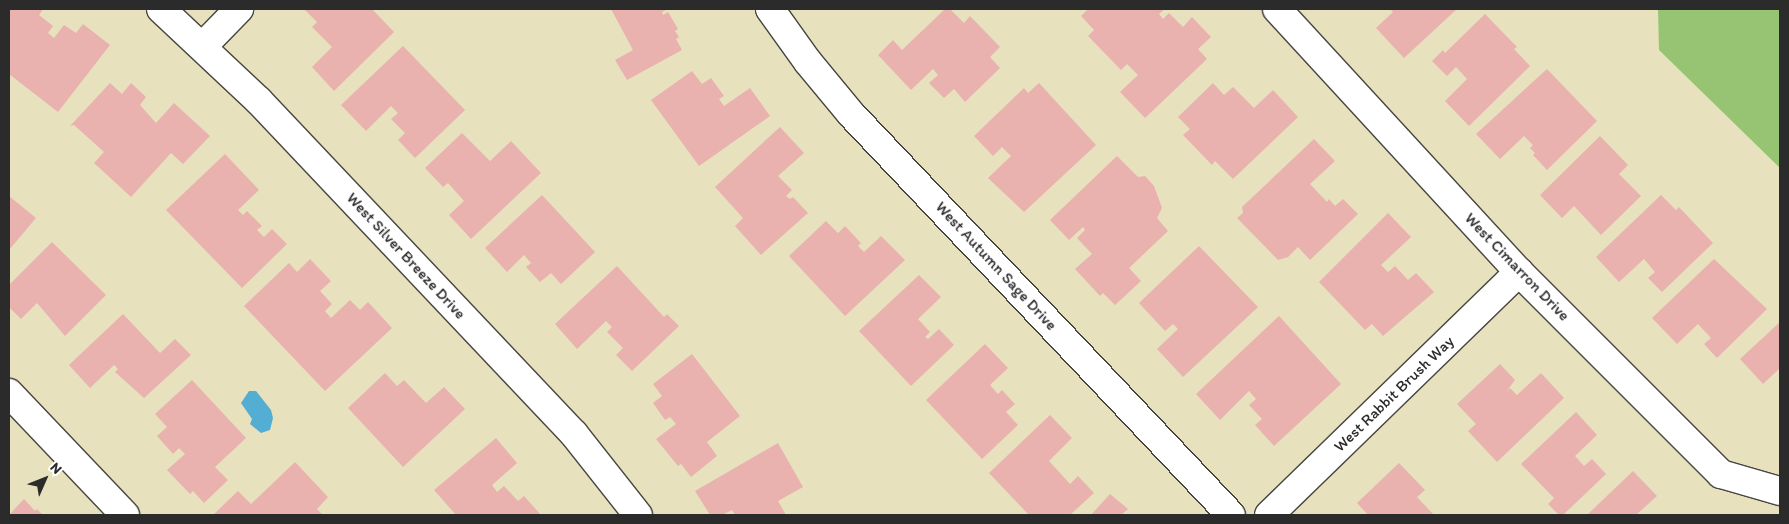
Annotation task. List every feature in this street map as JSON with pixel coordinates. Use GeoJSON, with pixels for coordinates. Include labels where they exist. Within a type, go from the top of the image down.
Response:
{"type":"FeatureCollection","features":[{"type":"Feature","properties":{"kind":"street","name":"West Silver Breeze Drive"},"geometry":{"type":"LineString","coordinates":[[161,9],[203,46],[574,434],[625,494],[638,515]]}},
{"type":"Feature","properties":{"kind":"street"},"geometry":{"type":"LineString","coordinates":[[203,46],[238,9]]}},
{"type":"Feature","properties":{"kind":"street","name":"West Autumn Sage Drive"},"geometry":{"type":"LineString","coordinates":[[770,9],[808,62],[851,114],[1231,515]]}},
{"type":"Feature","properties":{"kind":"street","name":"West Cimarron Drive"},"geometry":{"type":"LineString","coordinates":[[1279,9],[1519,272],[1722,474],[1780,491]]}},
{"type":"Feature","properties":{"kind":"street","name":"West Rabbit Brush Way"},"geometry":{"type":"LineString","coordinates":[[1269,515],[1519,272]]}},
{"type":"Feature","properties":{"kind":"street"},"geometry":{"type":"LineString","coordinates":[[9,393],[126,515]]}},
{"type":"Feature","properties":{"kind":"green space"},"geometry":{"type":"Polygon","coordinates":[[[1658,9],[1780,9],[1780,168],[1659,50],[1658,9]]]}},
{"type":"Feature","properties":{"kind":"water"},"geometry":{"type":"Polygon","coordinates":[[[249,391],[256,391],[271,410],[273,418],[270,430],[261,433],[250,424],[252,419],[241,403],[249,391]]]}},
{"type":"Feature","properties":{"kind":"building"},"geometry":{"type":"Polygon","coordinates":[[[9,9],[43,9],[39,15],[53,26],[48,33],[54,38],[64,25],[76,33],[83,24],[110,45],[58,112],[9,74],[9,9]]]}},
{"type":"Feature","properties":{"kind":"building"},"geometry":{"type":"Polygon","coordinates":[[[304,9],[372,9],[394,32],[334,91],[312,67],[332,47],[312,27],[317,22],[304,9]]]}},
{"type":"Feature","properties":{"kind":"building"},"geometry":{"type":"Polygon","coordinates":[[[611,9],[668,9],[662,12],[663,15],[668,12],[678,29],[675,31],[679,37],[676,39],[682,50],[627,80],[615,60],[633,50],[611,9]]]}},
{"type":"Feature","properties":{"kind":"building"},"geometry":{"type":"Polygon","coordinates":[[[945,9],[950,9],[964,23],[970,16],[1000,47],[990,57],[1000,68],[965,102],[954,89],[944,98],[929,83],[938,75],[933,69],[911,90],[878,55],[893,40],[902,50],[945,9]]]}},
{"type":"Feature","properties":{"kind":"building"},"geometry":{"type":"Polygon","coordinates":[[[1088,9],[1165,9],[1159,14],[1163,19],[1169,13],[1183,27],[1192,17],[1211,37],[1198,49],[1207,59],[1145,118],[1120,92],[1138,75],[1127,64],[1121,70],[1088,36],[1094,30],[1081,16],[1088,9]]]}},
{"type":"Feature","properties":{"kind":"building"},"geometry":{"type":"Polygon","coordinates":[[[1390,9],[1457,9],[1404,58],[1376,28],[1393,12],[1390,9]]]}},
{"type":"Feature","properties":{"kind":"building"},"geometry":{"type":"Polygon","coordinates":[[[1485,14],[1517,47],[1514,49],[1530,66],[1469,126],[1445,101],[1467,79],[1456,67],[1447,76],[1432,61],[1443,50],[1445,53],[1485,14]]]}},
{"type":"Feature","properties":{"kind":"building"},"geometry":{"type":"Polygon","coordinates":[[[403,46],[465,110],[415,158],[398,140],[405,133],[391,119],[398,113],[391,106],[366,131],[341,105],[403,46]]]}},
{"type":"Feature","properties":{"kind":"building"},"geometry":{"type":"Polygon","coordinates":[[[1547,69],[1597,121],[1547,170],[1533,155],[1535,153],[1530,148],[1533,145],[1524,136],[1500,159],[1476,134],[1547,69]]]}},
{"type":"Feature","properties":{"kind":"building"},"geometry":{"type":"Polygon","coordinates":[[[692,71],[702,84],[711,78],[724,96],[719,99],[724,106],[750,88],[770,116],[699,166],[651,100],[692,71]]]}},
{"type":"Feature","properties":{"kind":"building"},"geometry":{"type":"Polygon","coordinates":[[[110,83],[122,94],[131,83],[146,97],[140,105],[156,123],[174,103],[210,136],[183,164],[171,153],[131,197],[94,163],[104,152],[74,125],[70,126],[110,83]]]}},
{"type":"Feature","properties":{"kind":"building"},"geometry":{"type":"Polygon","coordinates":[[[1039,83],[1096,145],[1024,212],[988,178],[1011,156],[1002,147],[993,156],[974,136],[1024,88],[1028,93],[1039,83]]]}},
{"type":"Feature","properties":{"kind":"building"},"geometry":{"type":"Polygon","coordinates":[[[1213,83],[1224,95],[1233,87],[1254,108],[1273,90],[1298,117],[1233,179],[1215,161],[1212,165],[1183,135],[1190,129],[1178,117],[1213,83]]]}},
{"type":"Feature","properties":{"kind":"building"},"geometry":{"type":"Polygon","coordinates":[[[780,127],[804,153],[778,176],[792,190],[786,196],[790,199],[793,197],[808,213],[761,255],[735,226],[743,218],[715,187],[780,127]]]}},
{"type":"Feature","properties":{"kind":"building"},"geometry":{"type":"Polygon","coordinates":[[[462,133],[490,161],[511,141],[541,173],[471,239],[449,215],[464,201],[448,183],[443,187],[425,168],[462,133]]]}},
{"type":"Feature","properties":{"kind":"building"},"geometry":{"type":"Polygon","coordinates":[[[1600,136],[1628,165],[1619,174],[1641,196],[1601,235],[1574,206],[1562,218],[1540,195],[1600,136]]]}},
{"type":"Feature","properties":{"kind":"building"},"geometry":{"type":"Polygon","coordinates":[[[1314,139],[1335,161],[1310,184],[1327,202],[1329,199],[1335,206],[1343,199],[1358,214],[1310,260],[1298,247],[1288,257],[1278,260],[1237,218],[1243,213],[1242,207],[1314,139]]]}},
{"type":"Feature","properties":{"kind":"building"},"geometry":{"type":"Polygon","coordinates":[[[225,154],[259,190],[238,210],[243,215],[247,211],[262,226],[257,230],[264,237],[272,229],[287,244],[242,288],[166,210],[225,154]]]}},
{"type":"Feature","properties":{"kind":"building"},"geometry":{"type":"Polygon","coordinates":[[[1117,156],[1138,177],[1145,176],[1154,186],[1162,208],[1157,218],[1168,231],[1129,268],[1141,281],[1115,305],[1103,293],[1100,296],[1075,269],[1092,254],[1077,238],[1085,230],[1083,227],[1069,240],[1050,220],[1117,156]]]}},
{"type":"Feature","properties":{"kind":"building"},"geometry":{"type":"Polygon","coordinates":[[[542,195],[595,252],[561,284],[551,273],[540,282],[526,267],[531,263],[524,255],[507,272],[485,248],[542,195]]]}},
{"type":"Feature","properties":{"kind":"building"},"geometry":{"type":"Polygon","coordinates":[[[1661,195],[1676,210],[1679,207],[1713,243],[1662,292],[1648,278],[1655,272],[1644,259],[1619,282],[1596,257],[1661,195]]]}},
{"type":"Feature","properties":{"kind":"building"},"geometry":{"type":"Polygon","coordinates":[[[9,196],[36,218],[9,250],[9,196]]]}},
{"type":"Feature","properties":{"kind":"building"},"geometry":{"type":"Polygon","coordinates":[[[1388,213],[1411,237],[1381,265],[1388,272],[1395,266],[1408,280],[1416,273],[1434,292],[1383,336],[1372,324],[1365,330],[1319,282],[1388,213]]]}},
{"type":"Feature","properties":{"kind":"building"},"geometry":{"type":"Polygon","coordinates":[[[826,221],[838,233],[845,226],[861,243],[858,246],[864,252],[881,236],[905,260],[845,316],[789,256],[826,221]]]}},
{"type":"Feature","properties":{"kind":"building"},"geometry":{"type":"Polygon","coordinates":[[[52,242],[106,295],[65,336],[37,303],[21,319],[9,307],[9,285],[52,242]]]}},
{"type":"Feature","properties":{"kind":"building"},"geometry":{"type":"Polygon","coordinates":[[[1199,246],[1258,307],[1183,377],[1157,349],[1178,329],[1173,324],[1165,331],[1139,303],[1199,246]]]}},
{"type":"Feature","properties":{"kind":"building"},"geometry":{"type":"Polygon","coordinates":[[[310,259],[331,281],[320,291],[332,304],[325,311],[331,318],[350,300],[360,310],[368,302],[392,328],[325,391],[244,306],[289,263],[297,272],[310,259]]]}},
{"type":"Feature","properties":{"kind":"building"},"geometry":{"type":"Polygon","coordinates":[[[1714,259],[1767,309],[1717,358],[1704,344],[1711,338],[1698,324],[1677,344],[1652,318],[1714,259]]]}},
{"type":"Feature","properties":{"kind":"building"},"geometry":{"type":"Polygon","coordinates":[[[617,266],[664,317],[667,314],[679,326],[632,371],[616,355],[623,348],[607,332],[612,327],[606,321],[577,349],[555,324],[617,266]]]}},
{"type":"Feature","properties":{"kind":"building"},"geometry":{"type":"Polygon","coordinates":[[[919,275],[941,297],[918,319],[930,332],[925,337],[928,339],[939,329],[954,345],[911,386],[859,331],[919,275]]]}},
{"type":"Feature","properties":{"kind":"building"},"geometry":{"type":"Polygon","coordinates":[[[123,314],[160,353],[175,339],[191,355],[144,398],[115,372],[118,369],[114,365],[90,388],[69,365],[123,314]]]}},
{"type":"Feature","properties":{"kind":"building"},"geometry":{"type":"Polygon","coordinates":[[[1279,316],[1341,384],[1274,446],[1255,425],[1262,419],[1249,405],[1256,399],[1249,391],[1220,420],[1196,394],[1279,316]]]}},
{"type":"Feature","properties":{"kind":"building"},"geometry":{"type":"Polygon","coordinates":[[[1780,322],[1780,368],[1763,384],[1740,359],[1780,322]]]}},
{"type":"Feature","properties":{"kind":"building"},"geometry":{"type":"Polygon","coordinates":[[[985,344],[1008,368],[990,385],[998,394],[1002,390],[1015,404],[1006,412],[1018,425],[982,459],[926,400],[985,344]]]}},
{"type":"Feature","properties":{"kind":"building"},"geometry":{"type":"Polygon","coordinates":[[[692,354],[740,416],[707,442],[717,456],[691,477],[681,464],[678,466],[656,439],[676,424],[670,417],[665,420],[653,403],[662,396],[653,384],[692,354]]]}},
{"type":"Feature","properties":{"kind":"building"},"geometry":{"type":"Polygon","coordinates":[[[1500,364],[1515,380],[1506,392],[1510,388],[1517,395],[1541,373],[1564,398],[1497,462],[1468,431],[1476,424],[1457,404],[1500,364]]]}},
{"type":"Feature","properties":{"kind":"building"},"geometry":{"type":"Polygon","coordinates":[[[385,373],[397,386],[404,380],[426,403],[444,387],[465,409],[403,467],[348,408],[385,373]]]}},
{"type":"Feature","properties":{"kind":"building"},"geometry":{"type":"Polygon","coordinates":[[[192,380],[246,438],[215,467],[228,480],[204,503],[193,491],[190,494],[167,470],[185,454],[179,448],[173,454],[157,436],[167,427],[155,414],[192,380]]]}},
{"type":"Feature","properties":{"kind":"building"},"geometry":{"type":"Polygon","coordinates":[[[1576,412],[1597,435],[1575,456],[1584,466],[1592,459],[1606,474],[1563,515],[1559,515],[1548,504],[1554,498],[1521,464],[1576,412]]]}},
{"type":"Feature","properties":{"kind":"building"},"geometry":{"type":"Polygon","coordinates":[[[1050,415],[1072,438],[1049,461],[1070,484],[1078,476],[1094,493],[1070,515],[1029,515],[989,473],[1050,415]]]}},
{"type":"Feature","properties":{"kind":"building"},"geometry":{"type":"Polygon","coordinates":[[[496,438],[517,463],[492,485],[497,492],[504,486],[518,501],[524,496],[541,515],[456,515],[434,490],[496,438]]]}},
{"type":"Feature","properties":{"kind":"building"},"geometry":{"type":"Polygon","coordinates":[[[778,443],[803,487],[778,501],[786,515],[735,515],[732,510],[722,515],[710,515],[695,491],[778,443]]]}},
{"type":"Feature","properties":{"kind":"building"},"geometry":{"type":"Polygon","coordinates":[[[295,462],[328,497],[317,509],[323,515],[213,515],[238,491],[251,504],[295,462]]]}},
{"type":"Feature","properties":{"kind":"building"},"geometry":{"type":"Polygon","coordinates":[[[1399,463],[1425,490],[1417,497],[1434,515],[1368,515],[1357,503],[1399,463]]]}},
{"type":"Feature","properties":{"kind":"building"},"geometry":{"type":"Polygon","coordinates":[[[1633,471],[1657,496],[1636,515],[1587,515],[1633,471]]]}},
{"type":"Feature","properties":{"kind":"building"},"geometry":{"type":"Polygon","coordinates":[[[1110,494],[1128,509],[1121,515],[1091,515],[1110,494]]]}},
{"type":"Feature","properties":{"kind":"building"},"geometry":{"type":"Polygon","coordinates":[[[24,499],[35,511],[37,509],[43,515],[9,515],[24,499]]]}}]}
